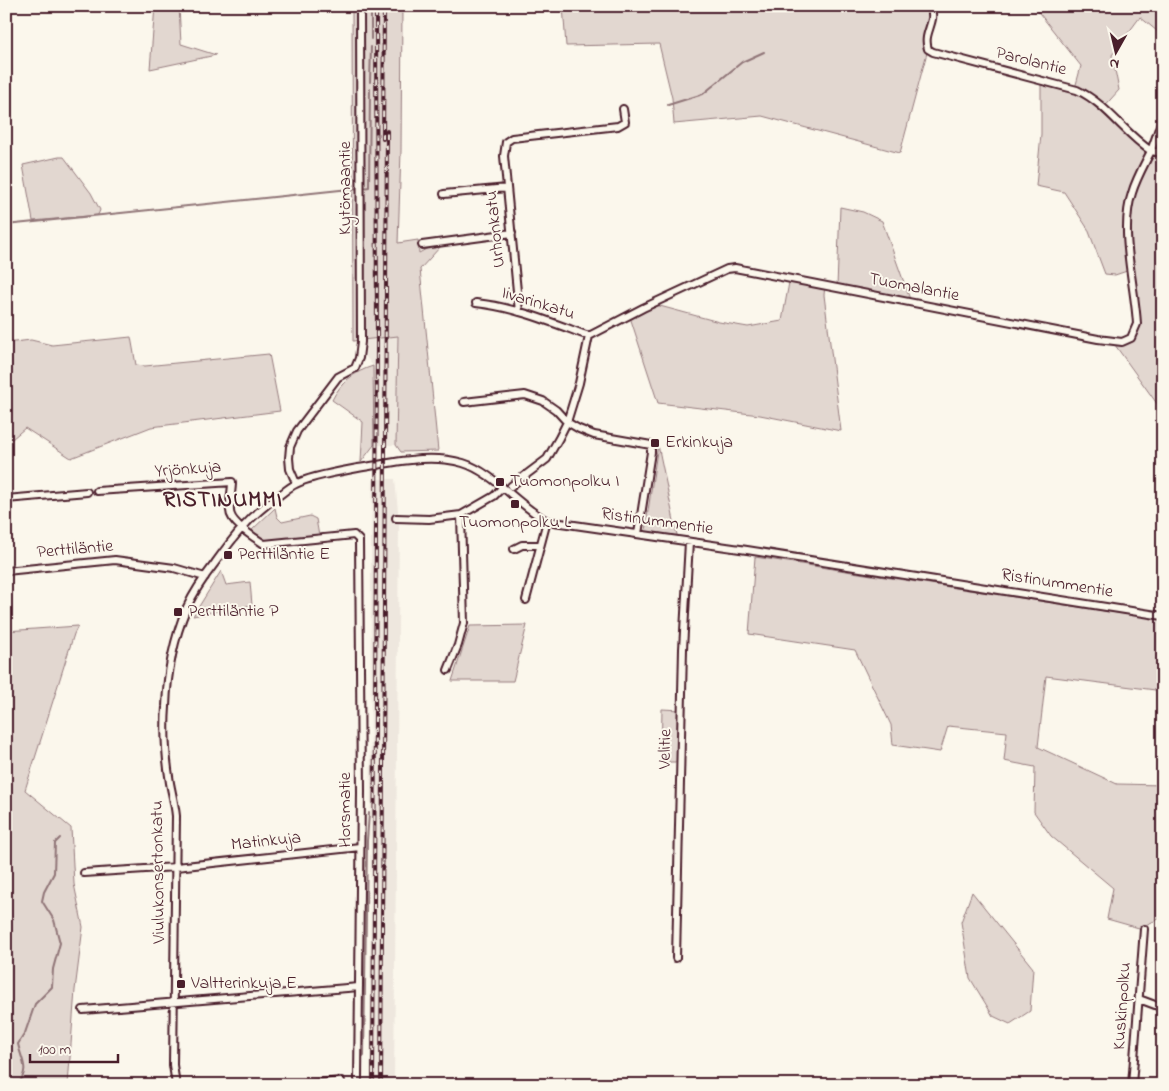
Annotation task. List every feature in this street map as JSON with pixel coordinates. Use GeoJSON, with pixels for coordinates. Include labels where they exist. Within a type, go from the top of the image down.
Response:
{"type":"FeatureCollection","features":[{"type":"Feature","properties":{"kind":"street","name":"Kytömaantie"},"geometry":{"type":"LineString","coordinates":[[296,483],[290,469],[289,458],[290,447],[297,431],[338,377],[355,368],[359,358],[361,342],[360,6]]}},
{"type":"Feature","properties":{"kind":"street","name":"Parolantie"},"geometry":{"type":"LineString","coordinates":[[931,6],[932,19],[926,37],[928,49],[939,54],[1076,90],[1088,95],[1101,105],[1140,144],[1151,151]]}},
{"type":"Feature","properties":{"kind":"street","name":"Urhonkatu"},"geometry":{"type":"LineString","coordinates":[[519,312],[504,150],[506,142],[512,138],[618,126],[625,122],[623,109]]}},
{"type":"Feature","properties":{"kind":"street","name":"Tuomalantie"},"geometry":{"type":"LineString","coordinates":[[589,336],[727,269],[735,268],[1122,342],[1131,338],[1137,324],[1127,230],[1128,212],[1132,194],[1151,151],[1163,117]]}},
{"type":"Feature","properties":{"kind":"street"},"geometry":{"type":"LineString","coordinates":[[1151,151],[1163,153]]}},
{"type":"Feature","properties":{"kind":"street"},"geometry":{"type":"LineString","coordinates":[[444,194],[507,188]]}},
{"type":"Feature","properties":{"kind":"street"},"geometry":{"type":"LineString","coordinates":[[422,245],[512,233]]}},
{"type":"Feature","properties":{"kind":"street","name":"Iivarinkatu"},"geometry":{"type":"LineString","coordinates":[[476,303],[490,304],[519,312],[589,336]]}},
{"type":"Feature","properties":{"kind":"street"},"geometry":{"type":"LineString","coordinates":[[511,486],[547,459],[567,422],[579,383],[589,336]]}},
{"type":"Feature","properties":{"kind":"street"},"geometry":{"type":"LineString","coordinates":[[464,402],[525,395],[543,400],[567,422],[594,435],[651,445],[638,534]]}},
{"type":"Feature","properties":{"kind":"street","name":"Ristinummentie"},"geometry":{"type":"LineString","coordinates":[[205,577],[241,527],[259,510],[296,483],[350,470],[424,458],[443,459],[465,464],[480,472],[532,513],[547,521],[1163,616]]}},
{"type":"Feature","properties":{"kind":"street","name":"Yrjönkuja"},"geometry":{"type":"LineString","coordinates":[[97,491],[232,482],[230,514],[233,520],[241,527]]}},
{"type":"Feature","properties":{"kind":"street"},"geometry":{"type":"LineString","coordinates":[[396,518],[429,519],[461,515],[494,496],[502,488]]}},
{"type":"Feature","properties":{"kind":"street"},"geometry":{"type":"LineString","coordinates":[[6,500],[87,492]]}},
{"type":"Feature","properties":{"kind":"street"},"geometry":{"type":"LineString","coordinates":[[448,670],[464,623],[461,515]]}},
{"type":"Feature","properties":{"kind":"street"},"geometry":{"type":"LineString","coordinates":[[526,600],[539,545],[547,521]]}},
{"type":"Feature","properties":{"kind":"street","name":"Horsmatie"},"geometry":{"type":"LineString","coordinates":[[241,527],[264,544],[354,535],[359,540],[360,847],[358,1079]]}},
{"type":"Feature","properties":{"kind":"street","name":"Velitie"},"geometry":{"type":"LineString","coordinates":[[676,958],[682,649],[689,542]]}},
{"type":"Feature","properties":{"kind":"street"},"geometry":{"type":"LineString","coordinates":[[514,549],[522,546],[539,545]]}},
{"type":"Feature","properties":{"kind":"street","name":"Perttiläntie"},"geometry":{"type":"LineString","coordinates":[[6,571],[115,560],[174,568],[205,577]]}},
{"type":"Feature","properties":{"kind":"street","name":"Viulukonsertonkatu"},"geometry":{"type":"LineString","coordinates":[[176,1085],[173,1065],[176,816],[168,765],[166,708],[170,671],[179,631],[187,607],[205,577]]}},
{"type":"Feature","properties":{"kind":"street","name":"Matinkuja"},"geometry":{"type":"LineString","coordinates":[[84,873],[176,867],[360,847]]}},
{"type":"Feature","properties":{"kind":"street","name":"Kuskinpolku"},"geometry":{"type":"LineString","coordinates":[[1132,1085],[1144,929]]}},
{"type":"Feature","properties":{"kind":"street"},"geometry":{"type":"LineString","coordinates":[[83,1010],[174,1004],[359,986]]}},
{"type":"Feature","properties":{"kind":"street"},"geometry":{"type":"LineString","coordinates":[[1139,1000],[1163,1008]]}},
{"type":"Feature","properties":{"kind":"street"},"geometry":{"type":"LineString","coordinates":[[302,1085],[341,1081]]}},
{"type":"Feature","properties":{"kind":"shaded area"},"geometry":{"type":"Polygon","coordinates":[[[155,6],[179,6],[181,44],[216,55],[150,69],[155,6]]]}},
{"type":"Feature","properties":{"kind":"shaded area"},"geometry":{"type":"Polygon","coordinates":[[[352,6],[402,6],[398,243],[418,240],[419,253],[428,248],[441,246],[420,269],[438,451],[401,452],[396,445],[398,336],[353,341],[352,6]]]}},
{"type":"Feature","properties":{"kind":"shaded area"},"geometry":{"type":"Polygon","coordinates":[[[367,6],[402,6],[396,445],[374,445],[373,366],[366,357],[367,6]]]}},
{"type":"Feature","properties":{"kind":"shaded area"},"geometry":{"type":"Polygon","coordinates":[[[563,6],[937,6],[932,10],[928,49],[900,153],[762,116],[674,124],[672,98],[659,44],[566,46],[563,6]]]}},
{"type":"Feature","properties":{"kind":"shaded area"},"geometry":{"type":"Polygon","coordinates":[[[1037,6],[1163,6],[1163,36],[1140,17],[1112,55],[1119,90],[1102,109],[1146,153],[1163,156],[1163,295],[1160,299],[1163,308],[1163,412],[1115,345],[1121,339],[1128,337],[1134,325],[1127,271],[1115,275],[1105,274],[1088,229],[1064,192],[1036,186],[1041,134],[1041,83],[1074,92],[1081,66],[1036,9],[1037,6]]]}},
{"type":"Feature","properties":{"kind":"shaded area"},"geometry":{"type":"Polygon","coordinates":[[[64,157],[91,193],[100,210],[98,215],[33,221],[23,165],[64,157]]]}},
{"type":"Feature","properties":{"kind":"shaded area"},"geometry":{"type":"Polygon","coordinates":[[[840,207],[863,212],[882,221],[911,302],[837,287],[840,207]]]}},
{"type":"Feature","properties":{"kind":"shaded area"},"geometry":{"type":"Polygon","coordinates":[[[790,277],[825,285],[824,295],[841,431],[760,415],[658,403],[628,311],[645,302],[719,322],[748,327],[782,321],[790,277]]]}},
{"type":"Feature","properties":{"kind":"shaded area"},"geometry":{"type":"Polygon","coordinates":[[[131,337],[136,365],[145,366],[269,354],[280,411],[151,427],[71,458],[25,428],[6,444],[6,343],[31,340],[52,345],[131,337]]]}},
{"type":"Feature","properties":{"kind":"shaded area"},"geometry":{"type":"Polygon","coordinates":[[[373,366],[374,445],[361,462],[363,422],[332,400],[349,379],[360,371],[373,366]]]}},
{"type":"Feature","properties":{"kind":"shaded area"},"geometry":{"type":"Polygon","coordinates":[[[658,445],[677,535],[677,536],[645,531],[658,445]]]}},
{"type":"Feature","properties":{"kind":"shaded area"},"geometry":{"type":"Polygon","coordinates":[[[373,479],[395,479],[399,522],[394,1085],[370,1085],[371,531],[373,479]]]}},
{"type":"Feature","properties":{"kind":"shaded area"},"geometry":{"type":"Polygon","coordinates":[[[275,508],[277,517],[282,522],[310,516],[316,519],[319,536],[262,540],[252,530],[275,508]]]}},
{"type":"Feature","properties":{"kind":"shaded area"},"geometry":{"type":"Polygon","coordinates":[[[755,557],[1163,620],[1163,691],[1046,676],[1038,747],[1117,784],[1163,785],[1163,917],[1139,928],[1107,919],[1113,888],[1051,836],[1034,812],[1035,767],[1004,761],[1007,732],[948,726],[940,752],[893,745],[891,725],[855,650],[749,634],[755,557]]]}},
{"type":"Feature","properties":{"kind":"shaded area"},"geometry":{"type":"Polygon","coordinates":[[[221,571],[226,585],[250,582],[252,605],[193,616],[221,571]]]}},
{"type":"Feature","properties":{"kind":"shaded area"},"geometry":{"type":"Polygon","coordinates":[[[527,625],[513,681],[452,681],[470,626],[527,625]]]}},
{"type":"Feature","properties":{"kind":"shaded area"},"geometry":{"type":"Polygon","coordinates":[[[78,626],[25,790],[71,828],[74,884],[83,927],[75,990],[68,1085],[6,1085],[6,631],[78,626]]]}},
{"type":"Feature","properties":{"kind":"shaded area"},"geometry":{"type":"Polygon","coordinates":[[[662,709],[681,710],[680,762],[661,762],[662,709]]]}},
{"type":"Feature","properties":{"kind":"shaded area"},"geometry":{"type":"Polygon","coordinates":[[[972,892],[1033,968],[1030,1011],[1010,1024],[993,1016],[970,978],[961,922],[972,892]]]}},
{"type":"Feature","properties":{"kind":"waterway"},"geometry":{"type":"LineString","coordinates":[[371,6],[371,39]]}},
{"type":"Feature","properties":{"kind":"waterway"},"geometry":{"type":"LineString","coordinates":[[370,82],[371,47]]}},
{"type":"Feature","properties":{"kind":"waterway"},"geometry":{"type":"LineString","coordinates":[[668,105],[703,94],[742,62],[764,52]]}},
{"type":"Feature","properties":{"kind":"waterway"},"geometry":{"type":"LineString","coordinates":[[363,188],[369,187],[370,89]]}},
{"type":"Feature","properties":{"kind":"waterway"},"geometry":{"type":"LineString","coordinates":[[6,225],[359,188]]}},
{"type":"Feature","properties":{"kind":"waterway"},"geometry":{"type":"LineString","coordinates":[[364,1056],[369,813]]}},
{"type":"Feature","properties":{"kind":"waterway"},"geometry":{"type":"LineString","coordinates":[[18,1085],[24,1074],[23,1061],[18,1044],[25,1033],[35,1004],[52,987],[53,969],[60,943],[54,920],[42,901],[44,892],[54,873],[55,843],[60,838]]}},
{"type":"Feature","properties":{"kind":"railway"},"geometry":{"type":"LineString","coordinates":[[373,1085],[377,344],[376,6]]}},
{"type":"Feature","properties":{"kind":"railway"},"geometry":{"type":"LineString","coordinates":[[383,139],[384,6]]}},
{"type":"Feature","properties":{"kind":"railway"},"geometry":{"type":"LineString","coordinates":[[381,1085],[387,131]]}},
{"type":"Feature","properties":{"kind":"place","name":"Erkinkuja"},"geometry":{"type":"Point","coordinates":[655,443]}},
{"type":"Feature","properties":{"kind":"place","name":"Tuomonpolku I"},"geometry":{"type":"Point","coordinates":[500,482]}},
{"type":"Feature","properties":{"kind":"place","name":"Tuomonpolku L"},"geometry":{"type":"Point","coordinates":[515,504]}},
{"type":"Feature","properties":{"kind":"place","name":"Perttiläntie E"},"geometry":{"type":"Point","coordinates":[228,555]}},
{"type":"Feature","properties":{"kind":"place","name":"Perttiläntie P"},"geometry":{"type":"Point","coordinates":[178,612]}},
{"type":"Feature","properties":{"kind":"place","name":"Valtterinkuja E"},"geometry":{"type":"Point","coordinates":[181,984]}},
{"type":"Feature","properties":{"kind":"district","name":"RISTINUMMI"},"geometry":{"type":"Point","coordinates":[223,501]}}]}
